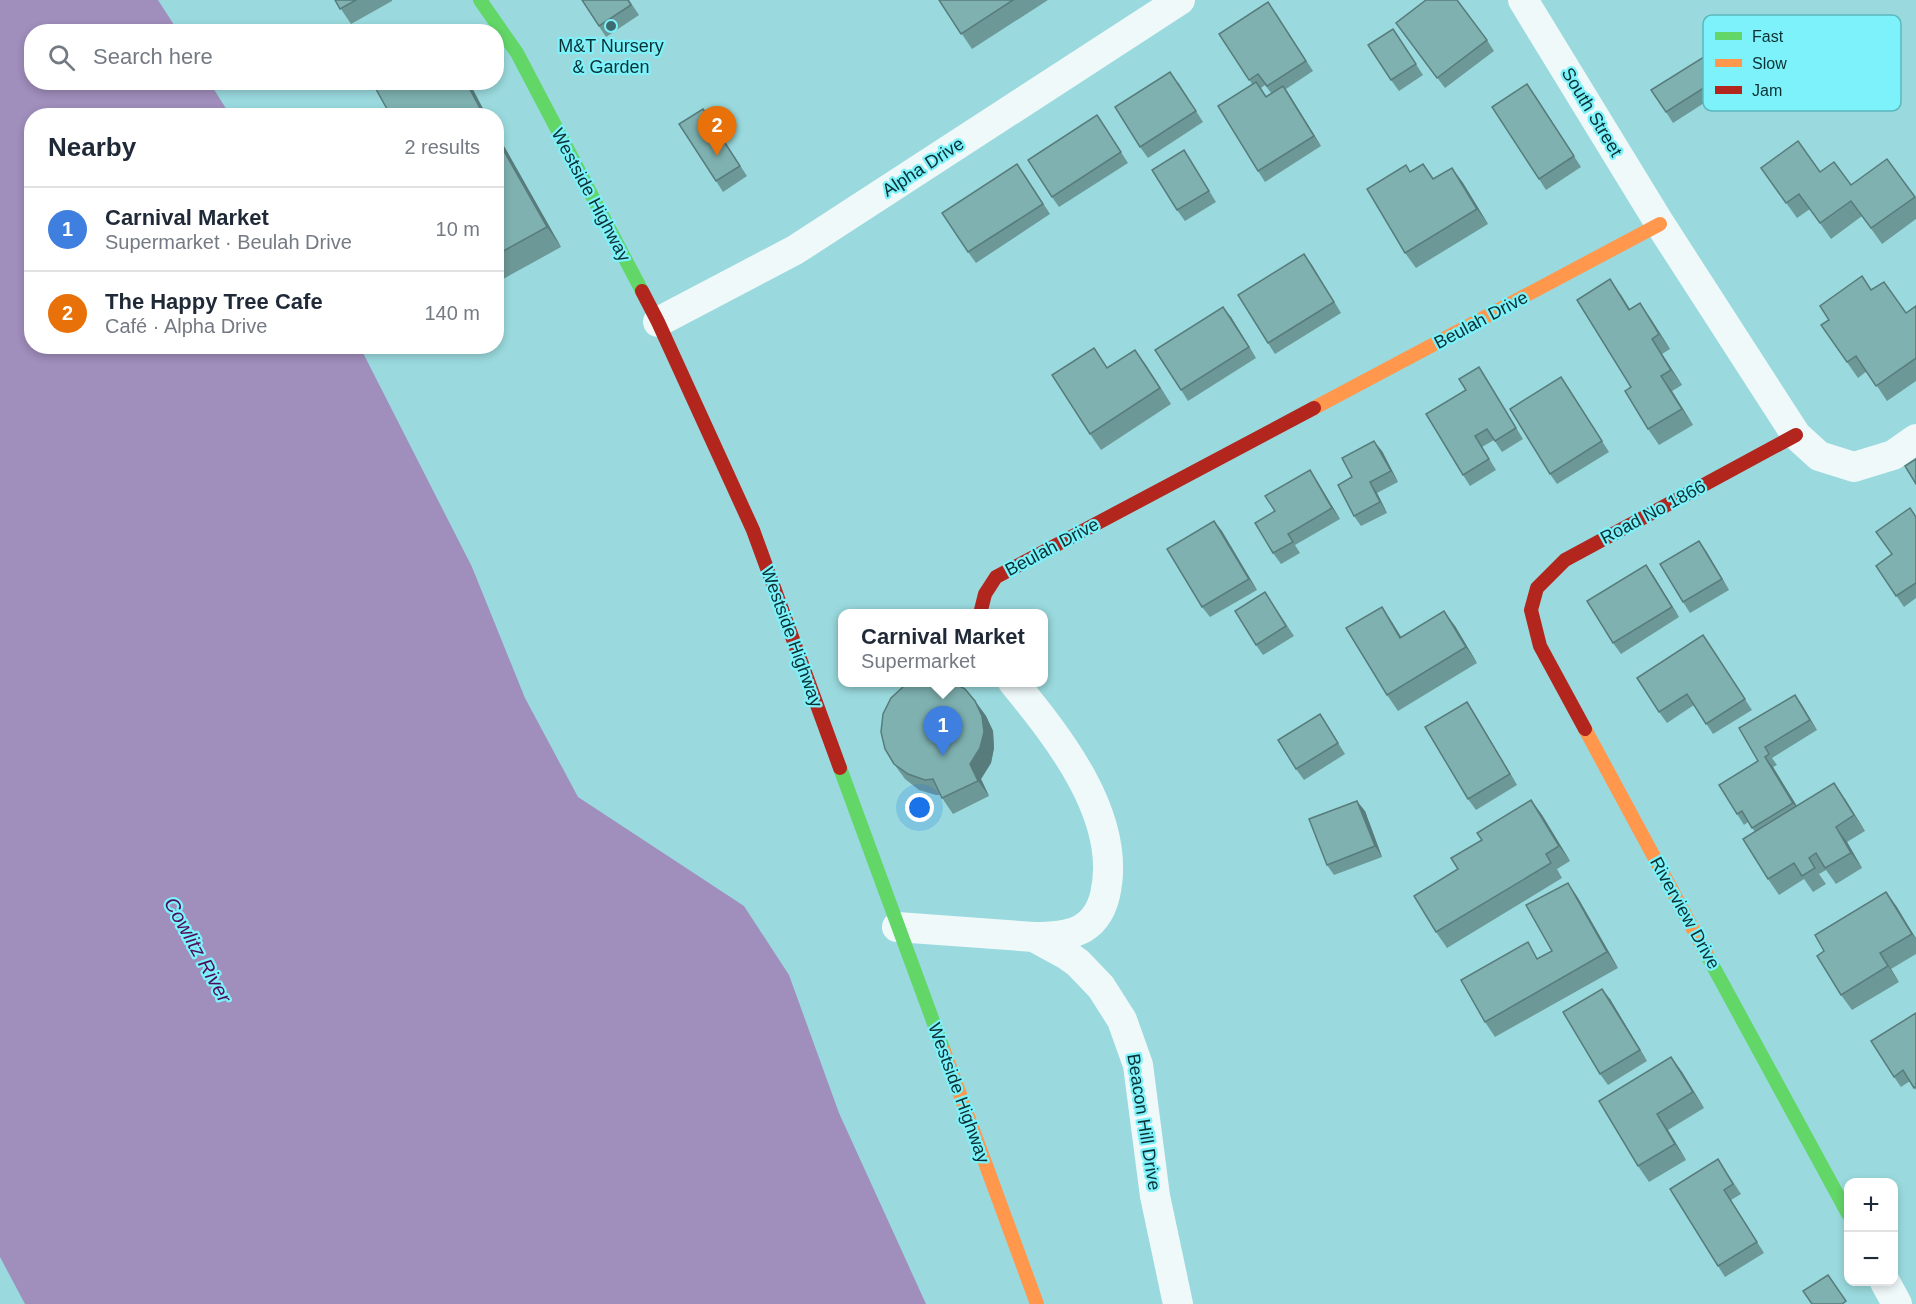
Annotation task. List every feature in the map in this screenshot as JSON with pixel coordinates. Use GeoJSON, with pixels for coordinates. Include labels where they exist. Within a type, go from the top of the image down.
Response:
{"type":"FeatureCollection","features":[{"type":"Feature","properties":{"kind":"street","name":"Westside Highway"},"geometry":{"type":"LineString","coordinates":[[480,0],[497,24]]}},
{"type":"Feature","properties":{"kind":"street","name":"Alpha Drive"},"geometry":{"type":"LineString","coordinates":[[658,322],[795,250],[1180,0]]}},
{"type":"Feature","properties":{"kind":"street","name":"South Street"},"geometry":{"type":"LineString","coordinates":[[1523,0],[1660,224]]}},
{"type":"Feature","properties":{"kind":"street","name":"Westside Highway"},"geometry":{"type":"LineString","coordinates":[[504,34],[517,53],[658,322],[753,530],[1037,1304]]}},
{"type":"Feature","properties":{"kind":"street"},"geometry":{"type":"LineString","coordinates":[[1660,224],[1796,435],[1819,456],[1854,467],[1893,455],[1916,439]]}},
{"type":"Feature","properties":{"kind":"street","name":"Beulah Drive"},"geometry":{"type":"LineString","coordinates":[[980,609],[987,589],[996,577],[1660,224]]}},
{"type":"Feature","properties":{"kind":"street","name":"Road No 1866"},"geometry":{"type":"LineString","coordinates":[[1531,610],[1537,588],[1565,560],[1796,435]]}},
{"type":"Feature","properties":{"kind":"street","name":"Riverview Drive"},"geometry":{"type":"LineString","coordinates":[[1531,610],[1540,646],[1844,1207]]}},
{"type":"Feature","properties":{"kind":"street"},"geometry":{"type":"LineString","coordinates":[[1016,687],[1064,750],[1085,786],[1106,839],[1108,883],[1103,904],[1094,919],[1074,934],[1059,937],[1034,937]]}},
{"type":"Feature","properties":{"kind":"street","name":"Beacon Hill Drive"},"geometry":{"type":"LineString","coordinates":[[897,927],[1034,937],[1078,963],[1101,987],[1122,1020],[1138,1065],[1155,1196],[1178,1304]]}},
{"type":"Feature","properties":{"kind":"street"},"geometry":{"type":"LineString","coordinates":[[1888,1286],[1898,1304]]}},
{"type":"Feature","properties":{"kind":"water","name":"Cowlitz River"},"geometry":{"type":"Polygon","coordinates":[[[0,0],[158,0],[173,24],[24,24],[24,90],[214,90],[226,108],[24,108],[24,354],[364,354],[472,567],[525,698],[578,797],[744,906],[789,975],[839,1113],[926,1304],[25,1304],[0,1257],[0,0]]]}},
{"type":"Feature","properties":{"kind":"building"},"geometry":{"type":"Polygon","coordinates":[[[335,0],[356,0],[340,9],[335,0]]]}},
{"type":"Feature","properties":{"kind":"building"},"geometry":{"type":"Polygon","coordinates":[[[582,0],[628,0],[631,5],[599,26],[582,0]]]}},
{"type":"Feature","properties":{"kind":"building"},"geometry":{"type":"Polygon","coordinates":[[[939,0],[1013,0],[961,34],[939,0]]]}},
{"type":"Feature","properties":{"kind":"building"},"geometry":{"type":"Polygon","coordinates":[[[1426,0],[1457,0],[1487,40],[1437,78],[1396,23],[1426,0]]]}},
{"type":"Feature","properties":{"kind":"building"},"geometry":{"type":"Polygon","coordinates":[[[1268,2],[1306,61],[1267,86],[1258,74],[1249,80],[1219,34],[1268,2]]]}},
{"type":"Feature","properties":{"kind":"building"},"geometry":{"type":"Polygon","coordinates":[[[1393,29],[1416,64],[1391,80],[1368,45],[1393,29]]]}},
{"type":"Feature","properties":{"kind":"building"},"geometry":{"type":"Polygon","coordinates":[[[1703,58],[1703,88],[1666,112],[1651,90],[1703,58]]]}},
{"type":"Feature","properties":{"kind":"building"},"geometry":{"type":"Polygon","coordinates":[[[1170,72],[1196,111],[1140,147],[1115,107],[1170,72]]]}},
{"type":"Feature","properties":{"kind":"building"},"geometry":{"type":"Polygon","coordinates":[[[1256,82],[1266,97],[1283,86],[1314,136],[1258,171],[1218,106],[1256,82]]]}},
{"type":"Feature","properties":{"kind":"building"},"geometry":{"type":"Polygon","coordinates":[[[1527,84],[1574,156],[1539,179],[1492,107],[1527,84]]]}},
{"type":"Feature","properties":{"kind":"building"},"geometry":{"type":"Polygon","coordinates":[[[376,90],[470,90],[480,108],[387,108],[376,90]]]}},
{"type":"Feature","properties":{"kind":"building"},"geometry":{"type":"Polygon","coordinates":[[[703,109],[740,166],[716,181],[679,124],[703,109]]]}},
{"type":"Feature","properties":{"kind":"building"},"geometry":{"type":"Polygon","coordinates":[[[1097,115],[1121,152],[1052,197],[1028,160],[1097,115]]]}},
{"type":"Feature","properties":{"kind":"building"},"geometry":{"type":"Polygon","coordinates":[[[1798,141],[1820,172],[1834,162],[1851,185],[1887,159],[1915,197],[1871,228],[1851,201],[1820,223],[1799,194],[1786,203],[1761,168],[1798,141]]]}},
{"type":"Feature","properties":{"kind":"building"},"geometry":{"type":"Polygon","coordinates":[[[1184,150],[1209,191],[1177,210],[1152,170],[1184,150]]]}},
{"type":"Feature","properties":{"kind":"building"},"geometry":{"type":"Polygon","coordinates":[[[504,151],[547,227],[504,251],[504,151]]]}},
{"type":"Feature","properties":{"kind":"building"},"geometry":{"type":"Polygon","coordinates":[[[1017,164],[1043,204],[968,252],[942,213],[1017,164]]]}},
{"type":"Feature","properties":{"kind":"building"},"geometry":{"type":"Polygon","coordinates":[[[1423,164],[1433,179],[1452,168],[1477,209],[1405,253],[1367,189],[1406,165],[1410,172],[1423,164]]]}},
{"type":"Feature","properties":{"kind":"building"},"geometry":{"type":"Polygon","coordinates":[[[1304,254],[1334,302],[1268,343],[1238,295],[1304,254]]]}},
{"type":"Feature","properties":{"kind":"building"},"geometry":{"type":"Polygon","coordinates":[[[1862,276],[1871,290],[1884,282],[1906,313],[1916,306],[1916,358],[1876,386],[1856,356],[1847,362],[1821,325],[1829,320],[1820,306],[1862,276]]]}},
{"type":"Feature","properties":{"kind":"building"},"geometry":{"type":"Polygon","coordinates":[[[1610,279],[1629,310],[1640,303],[1659,334],[1652,339],[1671,370],[1661,376],[1682,409],[1648,429],[1625,391],[1631,387],[1577,300],[1610,279]]]}},
{"type":"Feature","properties":{"kind":"building"},"geometry":{"type":"Polygon","coordinates":[[[1223,307],[1249,347],[1181,390],[1155,350],[1223,307]]]}},
{"type":"Feature","properties":{"kind":"building"},"geometry":{"type":"Polygon","coordinates":[[[1094,348],[1107,368],[1135,350],[1160,388],[1090,434],[1052,375],[1094,348]]]}},
{"type":"Feature","properties":{"kind":"building"},"geometry":{"type":"Polygon","coordinates":[[[1479,367],[1516,428],[1495,441],[1487,429],[1475,436],[1489,459],[1463,475],[1426,414],[1466,390],[1459,379],[1479,367]]]}},
{"type":"Feature","properties":{"kind":"building"},"geometry":{"type":"Polygon","coordinates":[[[1561,377],[1602,441],[1550,474],[1510,409],[1561,377]]]}},
{"type":"Feature","properties":{"kind":"building"},"geometry":{"type":"Polygon","coordinates":[[[1374,441],[1391,471],[1370,482],[1380,502],[1354,516],[1338,485],[1352,477],[1342,458],[1374,441]]]}},
{"type":"Feature","properties":{"kind":"building"},"geometry":{"type":"Polygon","coordinates":[[[1916,459],[1916,484],[1905,466],[1916,459]]]}},
{"type":"Feature","properties":{"kind":"building"},"geometry":{"type":"Polygon","coordinates":[[[1310,470],[1332,508],[1288,534],[1293,542],[1273,553],[1255,523],[1275,511],[1265,496],[1310,470]]]}},
{"type":"Feature","properties":{"kind":"building"},"geometry":{"type":"Polygon","coordinates":[[[1910,508],[1916,517],[1916,583],[1896,596],[1876,566],[1892,554],[1876,532],[1910,508]]]}},
{"type":"Feature","properties":{"kind":"building"},"geometry":{"type":"Polygon","coordinates":[[[1214,521],[1249,579],[1202,607],[1167,549],[1214,521]]]}},
{"type":"Feature","properties":{"kind":"building"},"geometry":{"type":"Polygon","coordinates":[[[1699,541],[1722,579],[1683,602],[1660,564],[1699,541]]]}},
{"type":"Feature","properties":{"kind":"building"},"geometry":{"type":"Polygon","coordinates":[[[1646,565],[1672,607],[1613,643],[1587,601],[1646,565]]]}},
{"type":"Feature","properties":{"kind":"building"},"geometry":{"type":"Polygon","coordinates":[[[1265,592],[1286,626],[1256,645],[1235,611],[1265,592]]]}},
{"type":"Feature","properties":{"kind":"building"},"geometry":{"type":"Polygon","coordinates":[[[1382,607],[1400,638],[1444,611],[1466,647],[1387,695],[1346,628],[1382,607]]]}},
{"type":"Feature","properties":{"kind":"building"},"geometry":{"type":"Polygon","coordinates":[[[1703,635],[1745,699],[1706,724],[1687,694],[1659,712],[1637,678],[1703,635]]]}},
{"type":"Feature","properties":{"kind":"building"},"geometry":{"type":"Polygon","coordinates":[[[903,687],[962,687],[965,689],[975,701],[982,716],[984,732],[980,748],[970,764],[978,781],[942,798],[933,779],[925,780],[908,774],[894,764],[885,749],[881,732],[883,714],[891,698],[903,687]]]}},
{"type":"Feature","properties":{"kind":"building"},"geometry":{"type":"Polygon","coordinates":[[[1795,695],[1810,720],[1765,747],[1769,754],[1765,757],[1793,803],[1752,828],[1742,811],[1737,814],[1719,785],[1758,761],[1739,728],[1795,695]]]}},
{"type":"Feature","properties":{"kind":"building"},"geometry":{"type":"Polygon","coordinates":[[[1467,702],[1510,774],[1468,799],[1425,727],[1467,702]]]}},
{"type":"Feature","properties":{"kind":"building"},"geometry":{"type":"Polygon","coordinates":[[[1320,714],[1338,743],[1296,769],[1278,740],[1320,714]]]}},
{"type":"Feature","properties":{"kind":"building"},"geometry":{"type":"Polygon","coordinates":[[[1834,783],[1854,815],[1836,827],[1851,853],[1825,868],[1816,853],[1809,858],[1815,868],[1802,876],[1794,863],[1768,879],[1743,839],[1834,783]]]}},
{"type":"Feature","properties":{"kind":"building"},"geometry":{"type":"Polygon","coordinates":[[[1531,800],[1559,846],[1546,854],[1551,863],[1436,932],[1414,896],[1458,869],[1451,858],[1482,840],[1477,833],[1531,800]]]}},
{"type":"Feature","properties":{"kind":"building"},"geometry":{"type":"Polygon","coordinates":[[[1357,801],[1375,846],[1327,865],[1309,819],[1357,801]]]}},
{"type":"Feature","properties":{"kind":"building"},"geometry":{"type":"Polygon","coordinates":[[[1568,883],[1607,952],[1485,1022],[1461,980],[1528,942],[1537,959],[1552,951],[1526,905],[1568,883]]]}},
{"type":"Feature","properties":{"kind":"building"},"geometry":{"type":"Polygon","coordinates":[[[1886,892],[1912,934],[1880,953],[1888,966],[1841,995],[1817,956],[1824,951],[1815,935],[1886,892]]]}},
{"type":"Feature","properties":{"kind":"building"},"geometry":{"type":"Polygon","coordinates":[[[1602,989],[1640,1050],[1600,1074],[1563,1012],[1602,989]]]}},
{"type":"Feature","properties":{"kind":"building"},"geometry":{"type":"Polygon","coordinates":[[[1916,1013],[1916,1086],[1914,1088],[1903,1070],[1894,1077],[1871,1041],[1916,1013]]]}},
{"type":"Feature","properties":{"kind":"building"},"geometry":{"type":"Polygon","coordinates":[[[1671,1057],[1693,1092],[1657,1114],[1675,1144],[1638,1166],[1599,1101],[1671,1057]]]}},
{"type":"Feature","properties":{"kind":"building"},"geometry":{"type":"Polygon","coordinates":[[[1718,1159],[1733,1184],[1724,1190],[1757,1242],[1718,1266],[1670,1189],[1718,1159]]]}},
{"type":"Feature","properties":{"kind":"building"},"geometry":{"type":"Polygon","coordinates":[[[1828,1275],[1846,1301],[1842,1304],[1812,1304],[1803,1291],[1828,1275]]]}},
{"type":"Feature","properties":{"kind":"traffic: fast"},"geometry":{"type":"LineString","coordinates":[[480,0],[497,24]]}},
{"type":"Feature","properties":{"kind":"traffic: fast"},"geometry":{"type":"LineString","coordinates":[[504,34],[517,53],[642,291]]}},
{"type":"Feature","properties":{"kind":"traffic: fast"},"geometry":{"type":"LineString","coordinates":[[840,768],[944,1051]]}},
{"type":"Feature","properties":{"kind":"traffic: fast"},"geometry":{"type":"LineString","coordinates":[[1707,955],[1844,1207]]}},
{"type":"Feature","properties":{"kind":"traffic: slow"},"geometry":{"type":"LineString","coordinates":[[1314,408],[1660,224]]}},
{"type":"Feature","properties":{"kind":"traffic: slow"},"geometry":{"type":"LineString","coordinates":[[1585,729],[1707,955]]}},
{"type":"Feature","properties":{"kind":"traffic: slow"},"geometry":{"type":"LineString","coordinates":[[944,1051],[1037,1304]]}},
{"type":"Feature","properties":{"kind":"traffic: jam"},"geometry":{"type":"LineString","coordinates":[[642,291],[753,530],[840,768]]}},
{"type":"Feature","properties":{"kind":"traffic: jam"},"geometry":{"type":"LineString","coordinates":[[981,609],[985,594],[996,577],[1314,408]]}},
{"type":"Feature","properties":{"kind":"traffic: jam"},"geometry":{"type":"LineString","coordinates":[[1585,729],[1540,646],[1531,610],[1537,588],[1565,560],[1796,435]]}},
{"type":"Feature","properties":{"kind":"place","name":"M&T Nursery & Garden"},"geometry":{"type":"Point","coordinates":[611,26]}},
{"type":"Feature","properties":{"kind":"place","name":"The Happy Tree Cafe"},"geometry":{"type":"Point","coordinates":[717,156]}},
{"type":"Feature","properties":{"kind":"place","name":"Carnival Market"},"geometry":{"type":"Point","coordinates":[943,756]}}]}
